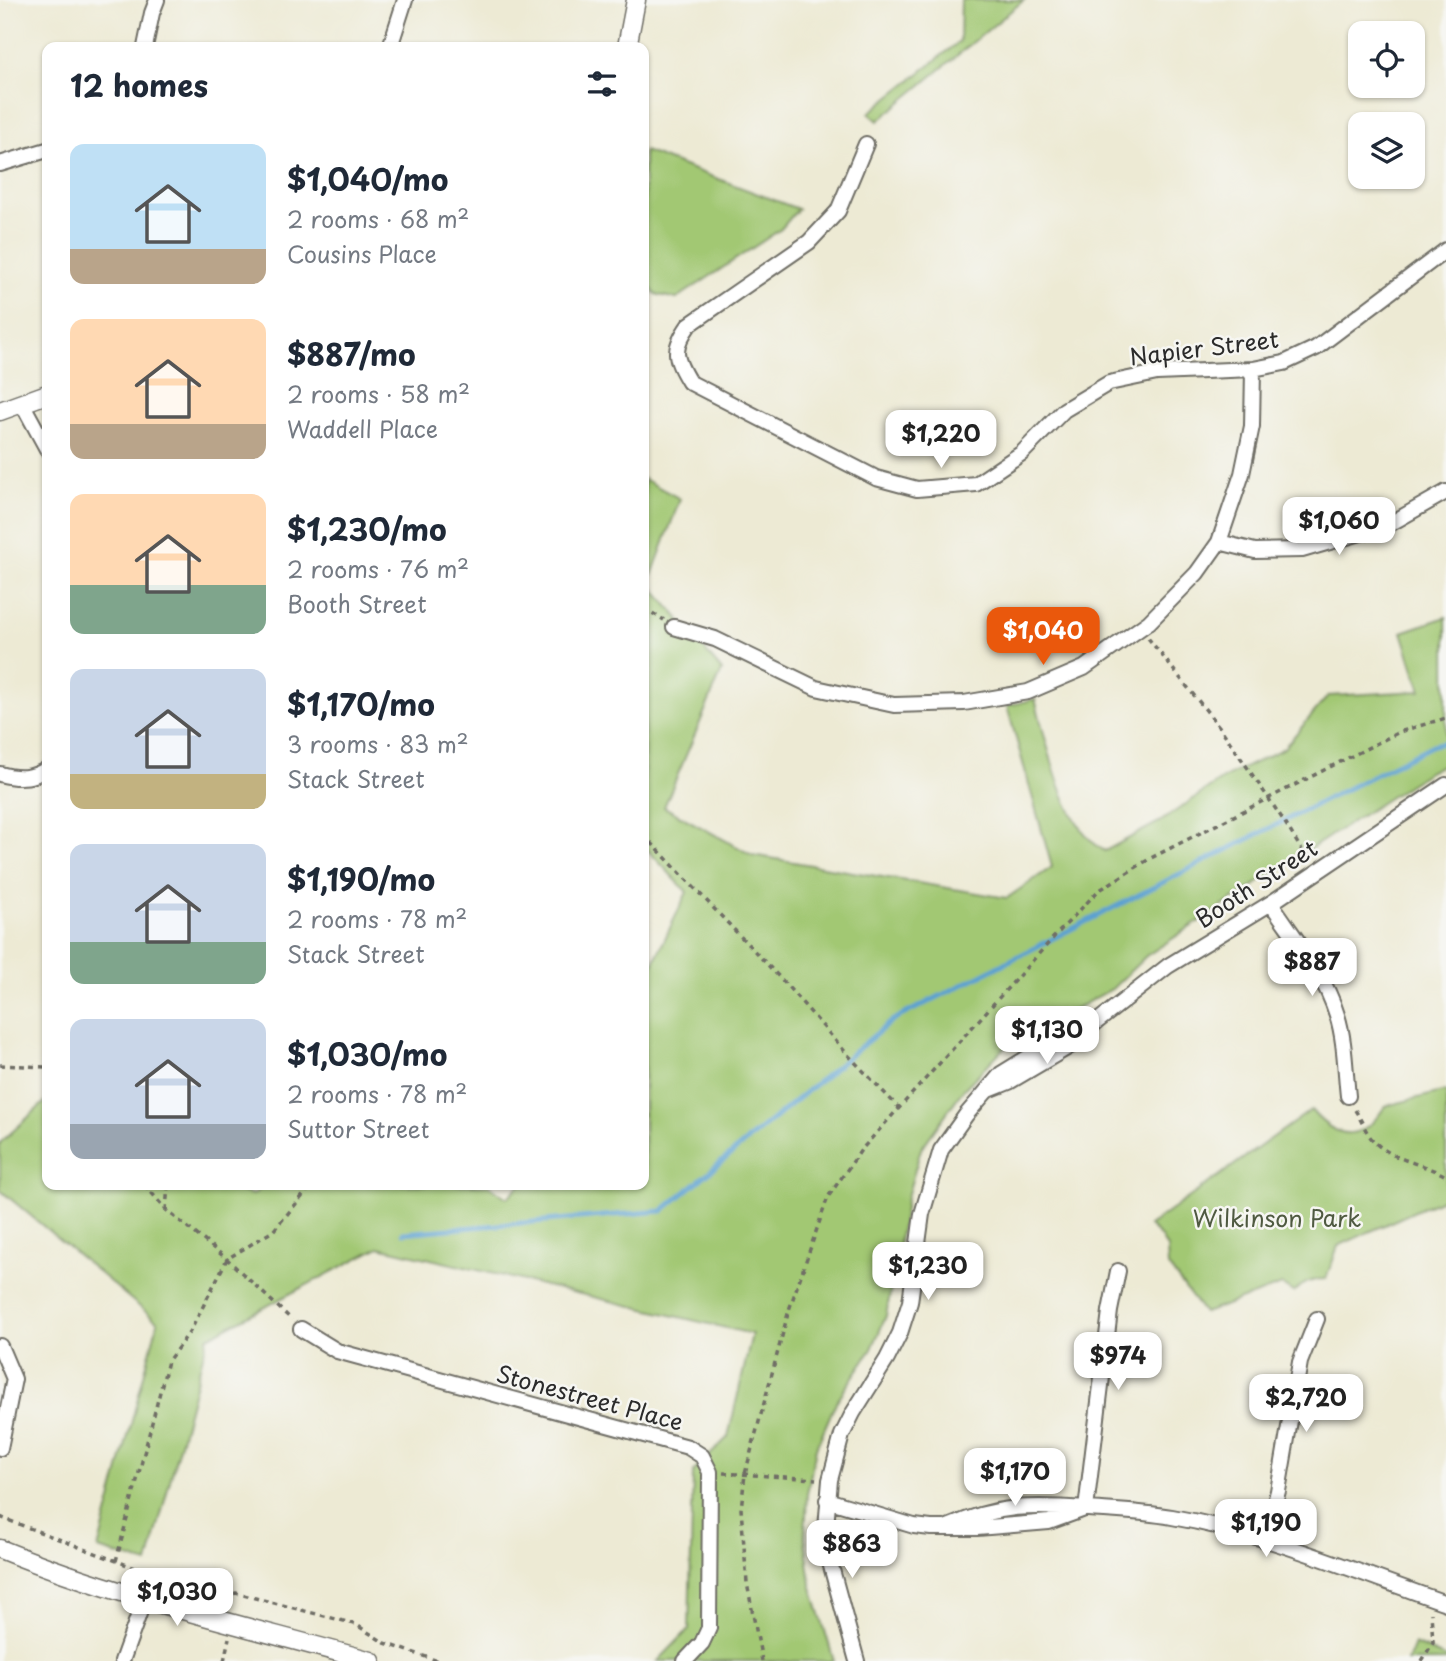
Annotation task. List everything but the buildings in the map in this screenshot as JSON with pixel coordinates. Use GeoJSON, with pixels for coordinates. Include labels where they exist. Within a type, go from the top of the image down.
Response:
{"type":"FeatureCollection","features":[{"type":"Feature","properties":{"kind":"street"},"geometry":{"type":"LineString","coordinates":[[146,42],[157,0]]}},
{"type":"Feature","properties":{"kind":"street"},"geometry":{"type":"LineString","coordinates":[[392,42],[405,0]]}},
{"type":"Feature","properties":{"kind":"street"},"geometry":{"type":"LineString","coordinates":[[628,42],[636,0]]}},
{"type":"Feature","properties":{"kind":"street","name":"Napier Street"},"geometry":{"type":"LineString","coordinates":[[866,144],[838,211],[809,242],[689,325],[677,341],[676,360],[689,382],[876,478],[917,489],[976,484],[1022,453],[1064,410],[1108,383],[1157,373],[1253,369],[1284,363],[1316,348],[1446,250]]}},
{"type":"Feature","properties":{"kind":"street"},"geometry":{"type":"LineString","coordinates":[[0,164],[42,151]]}},
{"type":"Feature","properties":{"kind":"street"},"geometry":{"type":"LineString","coordinates":[[674,627],[715,639],[816,688],[894,705],[964,703],[1028,692],[1084,668],[1140,629],[1196,573],[1219,542],[1242,474],[1252,426],[1253,369]]}},
{"type":"Feature","properties":{"kind":"street"},"geometry":{"type":"LineString","coordinates":[[0,411],[42,396]]}},
{"type":"Feature","properties":{"kind":"street"},"geometry":{"type":"LineString","coordinates":[[22,404],[42,440]]}},
{"type":"Feature","properties":{"kind":"street"},"geometry":{"type":"LineString","coordinates":[[1219,542],[1255,551],[1302,550],[1388,525],[1446,492]]}},
{"type":"Feature","properties":{"kind":"street"},"geometry":{"type":"LineString","coordinates":[[0,774],[16,778],[42,772]]}},
{"type":"Feature","properties":{"kind":"street","name":"Booth Street"},"geometry":{"type":"LineString","coordinates":[[857,1661],[828,1555],[826,1528],[830,1480],[847,1424],[887,1359],[900,1332],[910,1302],[922,1214],[941,1150],[1001,1074],[1069,1032],[1094,1024],[1168,966],[1271,903],[1446,785]]}},
{"type":"Feature","properties":{"kind":"street"},"geometry":{"type":"LineString","coordinates":[[1271,903],[1317,970],[1329,994],[1338,1017],[1348,1096]]}},
{"type":"Feature","properties":{"kind":"street"},"geometry":{"type":"LineString","coordinates":[[1086,1509],[1110,1311],[1118,1271]]}},
{"type":"Feature","properties":{"kind":"street"},"geometry":{"type":"LineString","coordinates":[[1265,1540],[1278,1491],[1300,1362],[1317,1319]]}},
{"type":"Feature","properties":{"kind":"street","name":"Stonestreet Place"},"geometry":{"type":"LineString","coordinates":[[301,1329],[337,1351],[688,1447],[702,1456],[710,1472]]}},
{"type":"Feature","properties":{"kind":"street"},"geometry":{"type":"LineString","coordinates":[[0,1346],[14,1379],[0,1448]]}},
{"type":"Feature","properties":{"kind":"street"},"geometry":{"type":"LineString","coordinates":[[685,1661],[702,1643],[709,1628],[710,1472]]}},
{"type":"Feature","properties":{"kind":"street"},"geometry":{"type":"LineString","coordinates":[[828,1500],[914,1526],[948,1527],[975,1514],[1011,1507],[1049,1505],[1172,1517],[1265,1540],[1446,1603]]}},
{"type":"Feature","properties":{"kind":"street"},"geometry":{"type":"LineString","coordinates":[[0,1549],[63,1574],[144,1600],[371,1661]]}},
{"type":"Feature","properties":{"kind":"street"},"geometry":{"type":"LineString","coordinates":[[122,1661],[144,1600]]}},
{"type":"Feature","properties":{"kind":"path"},"geometry":{"type":"LineString","coordinates":[[649,611],[674,627]]}},
{"type":"Feature","properties":{"kind":"path"},"geometry":{"type":"LineString","coordinates":[[1140,629],[1221,729],[1316,873]]}},
{"type":"Feature","properties":{"kind":"path"},"geometry":{"type":"LineString","coordinates":[[762,1661],[747,1583],[741,1509],[745,1474],[789,1310],[828,1197],[861,1150],[1098,891],[1152,858],[1399,732],[1446,718]]}},
{"type":"Feature","properties":{"kind":"path"},"geometry":{"type":"LineString","coordinates":[[649,840],[900,1109]]}},
{"type":"Feature","properties":{"kind":"path"},"geometry":{"type":"LineString","coordinates":[[0,1065],[42,1067]]}},
{"type":"Feature","properties":{"kind":"path"},"geometry":{"type":"LineString","coordinates":[[1348,1096],[1372,1139],[1386,1151],[1446,1176]]}},
{"type":"Feature","properties":{"kind":"path"},"geometry":{"type":"LineString","coordinates":[[149,1190],[166,1210],[227,1259],[301,1329]]}},
{"type":"Feature","properties":{"kind":"path"},"geometry":{"type":"LineString","coordinates":[[166,1210],[168,1190]]}},
{"type":"Feature","properties":{"kind":"path"},"geometry":{"type":"LineString","coordinates":[[116,1561],[168,1361],[191,1330],[227,1259],[273,1231],[308,1190]]}},
{"type":"Feature","properties":{"kind":"path"},"geometry":{"type":"LineString","coordinates":[[710,1472],[830,1480]]}},
{"type":"Feature","properties":{"kind":"path"},"geometry":{"type":"LineString","coordinates":[[0,1517],[143,1571],[150,1579],[221,1597],[236,1593],[355,1624],[385,1643],[438,1661]]}},
{"type":"Feature","properties":{"kind":"path"},"geometry":{"type":"LineString","coordinates":[[1422,1661],[1433,1642],[1430,1597]]}},
{"type":"Feature","properties":{"kind":"green space"},"geometry":{"type":"Polygon","coordinates":[[[961,0],[1024,0],[878,121],[869,113],[960,41],[961,0]]]}},
{"type":"Feature","properties":{"kind":"green space"},"geometry":{"type":"Polygon","coordinates":[[[649,153],[798,209],[781,229],[676,299],[655,294],[649,285],[649,153]]]}},
{"type":"Feature","properties":{"kind":"green space"},"geometry":{"type":"Polygon","coordinates":[[[649,482],[680,499],[649,583],[649,482]]]}},
{"type":"Feature","properties":{"kind":"green space"},"geometry":{"type":"Polygon","coordinates":[[[649,583],[722,671],[664,807],[752,855],[1007,898],[1052,867],[1007,706],[1035,699],[1051,760],[1068,804],[1090,840],[1105,851],[1161,821],[1224,778],[1284,748],[1328,696],[1421,691],[1402,632],[1446,617],[1446,763],[1146,956],[1112,989],[1005,1047],[963,1090],[921,1149],[907,1197],[886,1316],[872,1349],[836,1402],[816,1448],[807,1494],[805,1538],[811,1584],[834,1661],[658,1661],[689,1629],[693,1472],[728,1437],[752,1334],[379,1247],[208,1337],[148,1564],[98,1549],[158,1322],[0,1190],[0,1143],[42,1105],[42,1190],[238,1190],[253,1195],[258,1190],[496,1190],[507,1198],[515,1190],[649,1190],[649,972],[687,892],[649,851],[649,583]]]}},
{"type":"Feature","properties":{"kind":"green space","name":"Wilkinson Park"},"geometry":{"type":"Polygon","coordinates":[[[1446,1091],[1446,1197],[1338,1246],[1326,1279],[1308,1282],[1293,1292],[1282,1285],[1204,1313],[1168,1266],[1167,1248],[1160,1236],[1149,1226],[1311,1110],[1330,1128],[1350,1133],[1368,1126],[1385,1106],[1446,1091]]]}},
{"type":"Feature","properties":{"kind":"green space"},"geometry":{"type":"Polygon","coordinates":[[[1414,1644],[1446,1658],[1446,1661],[1407,1661],[1414,1644]]]}},
{"type":"Feature","properties":{"kind":"waterway"},"geometry":{"type":"LineString","coordinates":[[403,1233],[662,1211],[893,1020],[1433,745],[1446,742]]}}]}
